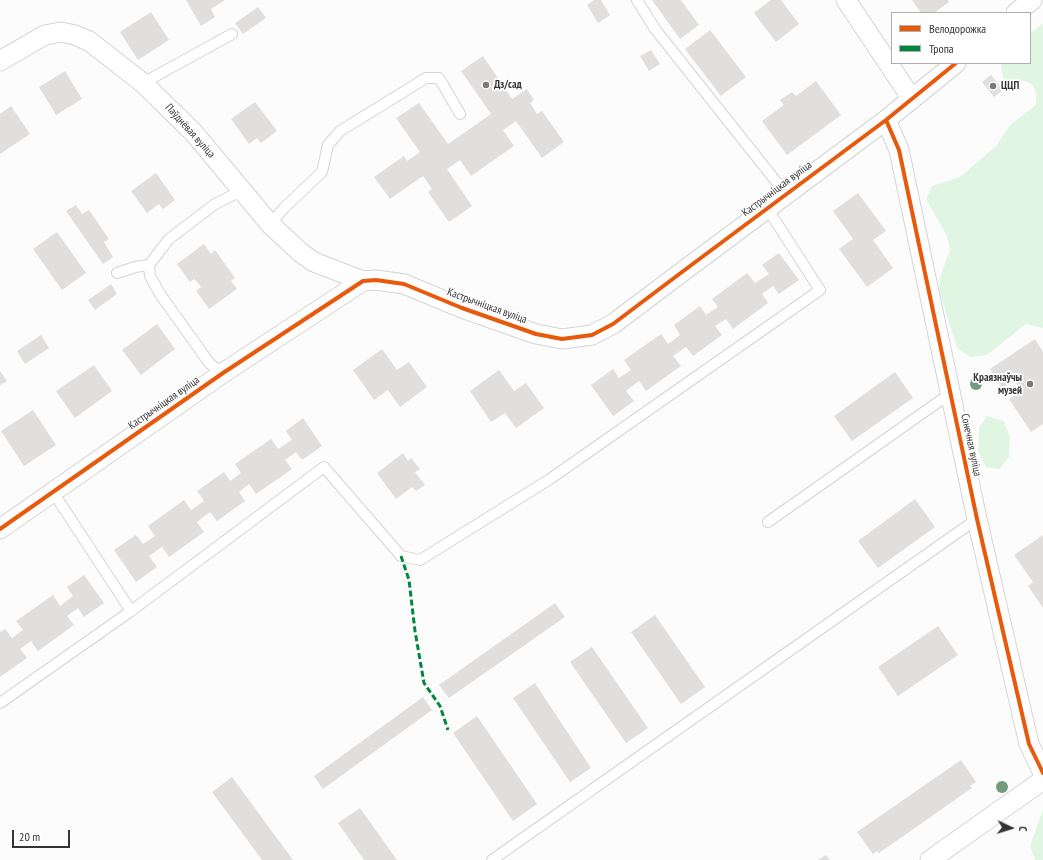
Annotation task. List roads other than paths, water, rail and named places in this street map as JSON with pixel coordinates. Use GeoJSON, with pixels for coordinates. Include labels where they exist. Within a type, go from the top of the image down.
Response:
{"type":"FeatureCollection","features":[{"type":"Feature","properties":{"kind":"street"},"geometry":{"type":"LineString","coordinates":[[846,0],[912,100]]}},
{"type":"Feature","properties":{"kind":"street"},"geometry":{"type":"LineString","coordinates":[[1017,12],[1032,0]]}},
{"type":"Feature","properties":{"kind":"street","name":"Паўднёвая вуліца"},"geometry":{"type":"LineString","coordinates":[[0,61],[45,35],[61,32],[75,35],[89,41],[143,83],[193,132],[270,224],[301,253],[314,262],[363,281]]}},
{"type":"Feature","properties":{"kind":"street","name":"Кастрычніцкая вуліца"},"geometry":{"type":"LineString","coordinates":[[0,529],[223,373],[363,281],[376,280],[404,284],[462,308],[536,334],[562,339],[592,335],[613,324],[886,120],[955,64]]}},
{"type":"Feature","properties":{"kind":"street","name":"Сонечная вуліца"},"geometry":{"type":"LineString","coordinates":[[886,120],[899,150],[977,519],[1029,744],[1043,773]]}},
{"type":"Feature","properties":{"kind":"street"},"geometry":{"type":"LineString","coordinates":[[930,860],[1043,780]]}},
{"type":"Feature","properties":{"kind":"lane"},"geometry":{"type":"LineString","coordinates":[[637,0],[655,29],[786,194]]}},
{"type":"Feature","properties":{"kind":"lane"},"geometry":{"type":"LineString","coordinates":[[143,83],[232,34]]}},
{"type":"Feature","properties":{"kind":"lane"},"geometry":{"type":"LineString","coordinates":[[270,224],[284,208],[322,172],[328,145],[340,131],[426,78],[439,78],[460,114]]}},
{"type":"Feature","properties":{"kind":"lane"},"geometry":{"type":"LineString","coordinates":[[223,373],[210,364],[160,294],[150,276],[149,265],[169,239],[215,204],[241,191]]}},
{"type":"Feature","properties":{"kind":"lane"},"geometry":{"type":"LineString","coordinates":[[0,703],[131,611],[324,467],[401,556],[420,560],[550,479],[820,290],[767,208]]}},
{"type":"Feature","properties":{"kind":"lane"},"geometry":{"type":"LineString","coordinates":[[117,273],[135,267],[149,265]]}},
{"type":"Feature","properties":{"kind":"lane"},"geometry":{"type":"LineString","coordinates":[[768,522],[951,393]]}},
{"type":"Feature","properties":{"kind":"lane"},"geometry":{"type":"LineString","coordinates":[[53,492],[131,611]]}},
{"type":"Feature","properties":{"kind":"lane"},"geometry":{"type":"LineString","coordinates":[[492,860],[977,519]]}},
{"type":"Feature","properties":{"kind":"place","name":"Дз/сад"},"geometry":{"type":"Point","coordinates":[486,85]}},
{"type":"Feature","properties":{"kind":"place","name":"ЦЦП"},"geometry":{"type":"Point","coordinates":[993,86]}},
{"type":"Feature","properties":{"kind":"place","name":"Краязнаўчы музей"},"geometry":{"type":"Point","coordinates":[1030,384]}}]}
